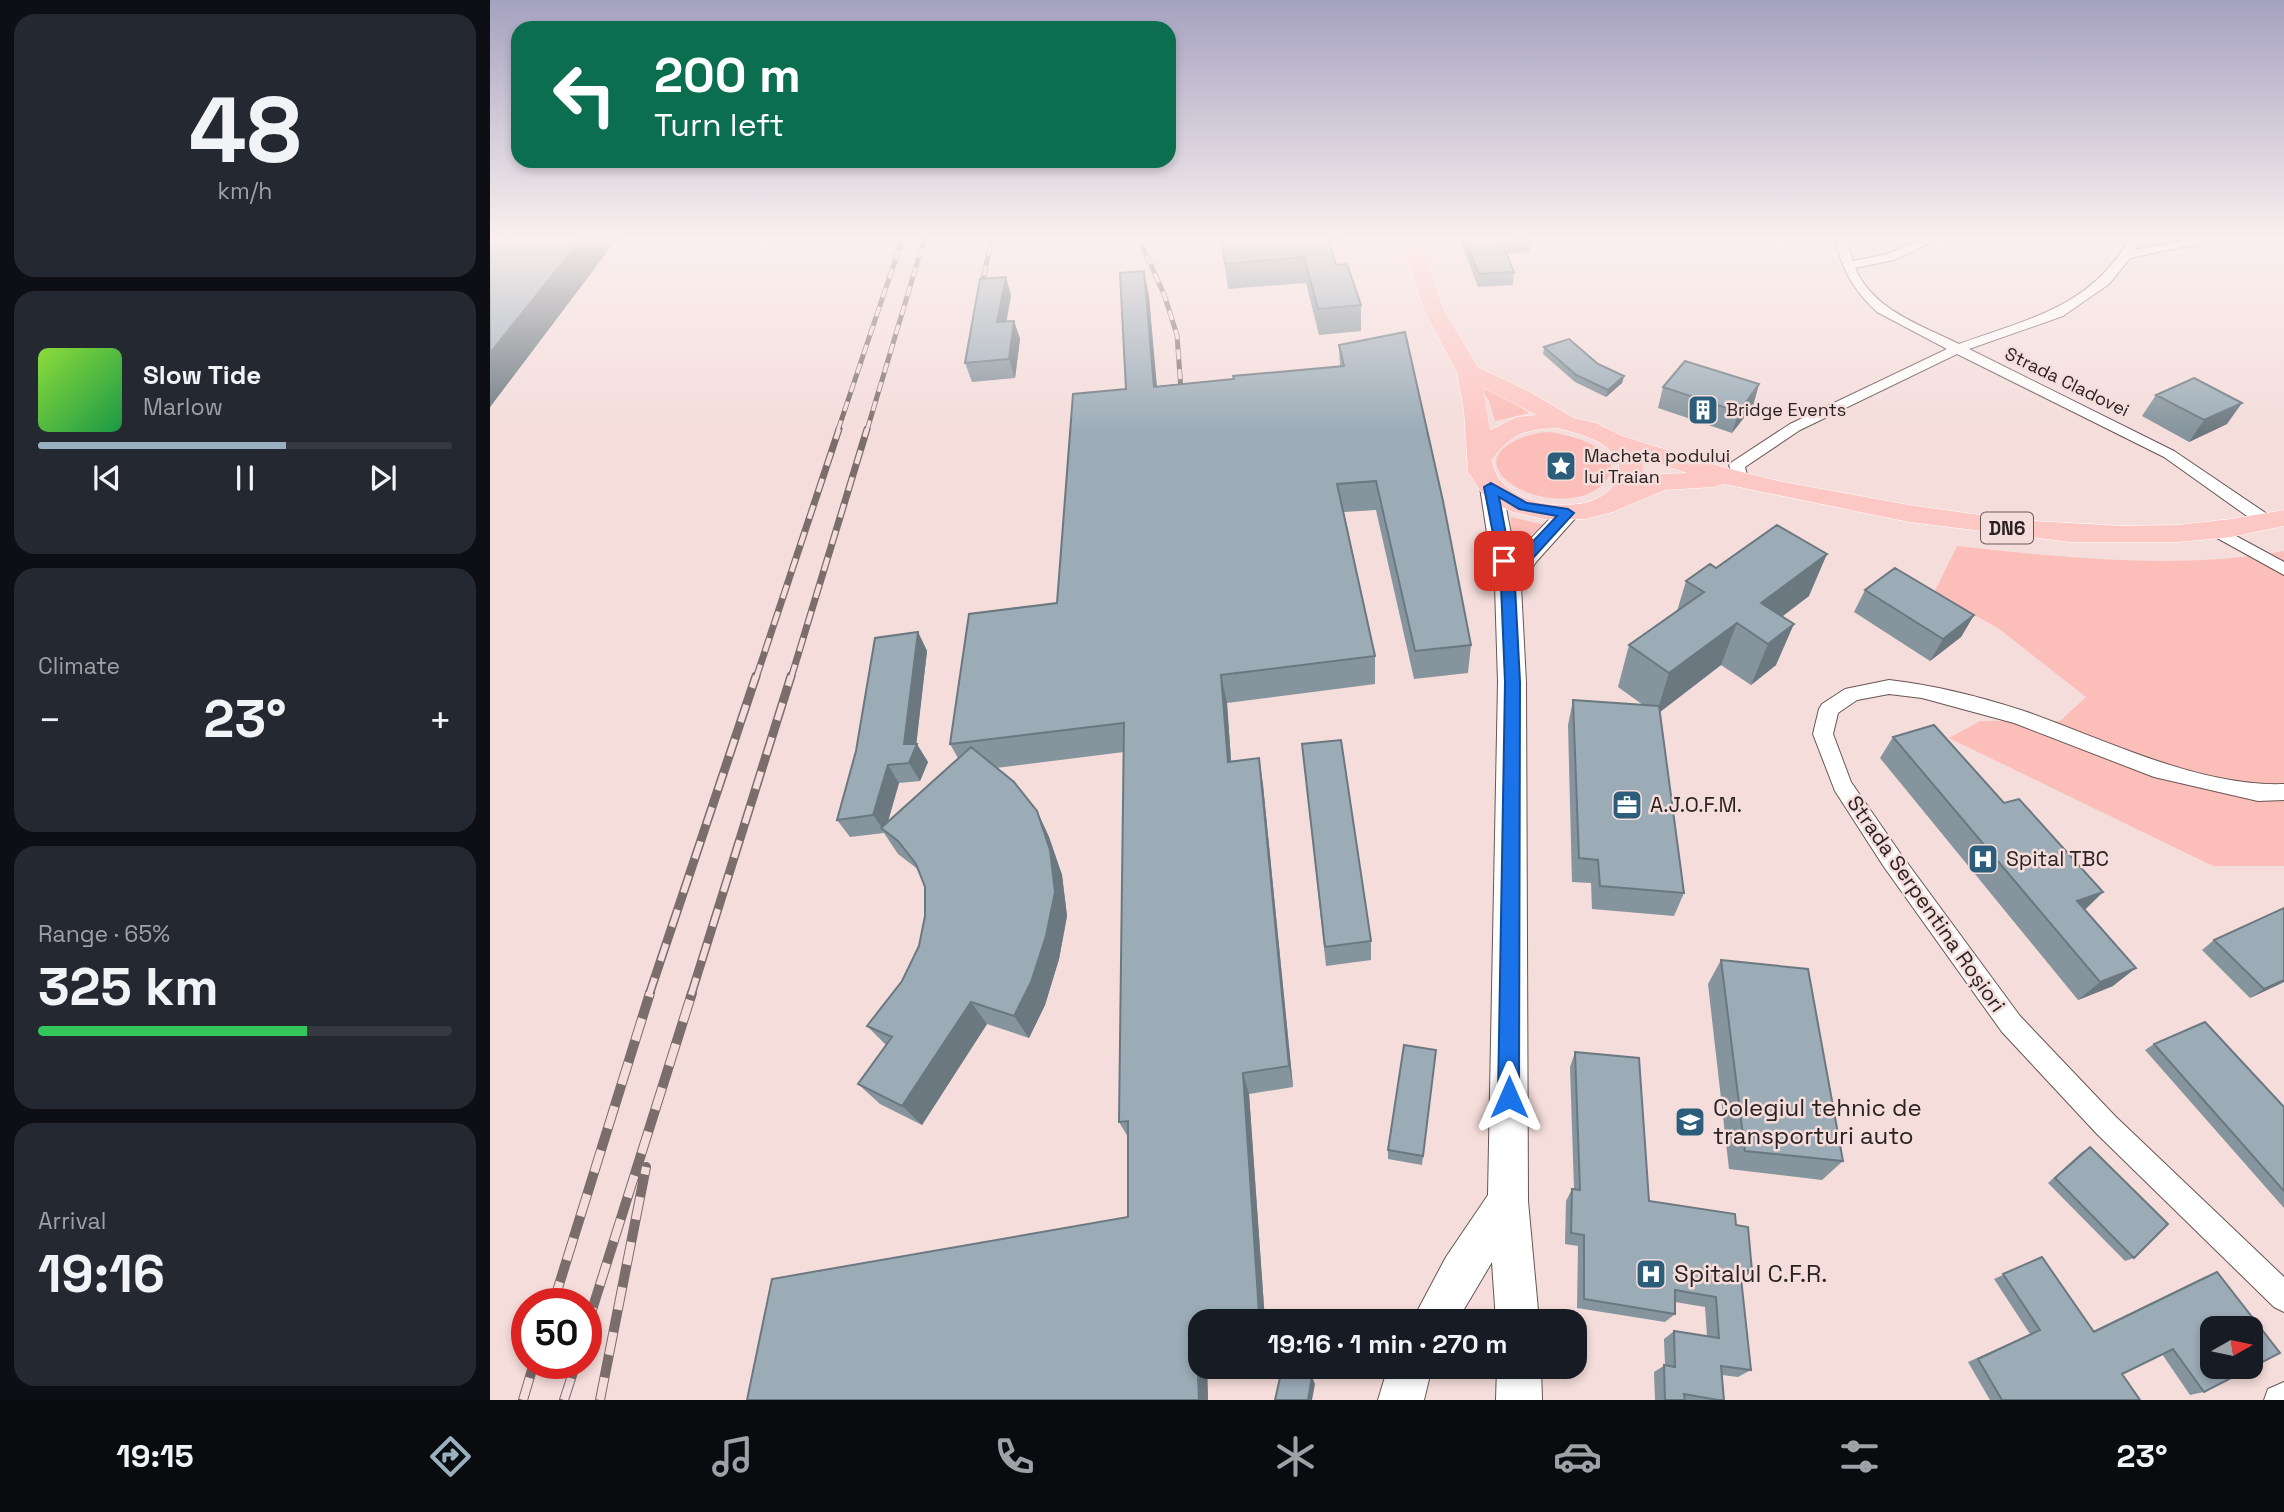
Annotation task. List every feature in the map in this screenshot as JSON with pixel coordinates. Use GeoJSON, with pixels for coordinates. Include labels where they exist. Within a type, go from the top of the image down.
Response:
{"type":"FeatureCollection","features":[{"type":"Feature","properties":{"kind":"main road"},"geometry":{"type":"LineString","coordinates":[[1431,302],[1467,370],[1476,415],[1481,473],[1491,487],[1508,586],[1512,695],[1508,1201],[1516,1309]]}},
{"type":"Feature","properties":{"kind":"main road","name":"DN6"},"geometry":{"type":"LineString","coordinates":[[1467,370],[1565,422],[1601,433],[1615,442],[1736,479],[1930,518],[2006,528],[2082,533],[2214,530],[2276,520]]}},
{"type":"Feature","properties":{"kind":"main road","name":"DN6"},"geometry":{"type":"LineString","coordinates":[[1480,458],[1486,444],[1499,432],[1541,421],[1565,422]]}},
{"type":"Feature","properties":{"kind":"main road"},"geometry":{"type":"LineString","coordinates":[[1615,442],[1626,452],[1632,464],[1633,477],[1628,488],[1618,498]]}},
{"type":"Feature","properties":{"kind":"main road","name":"DN6"},"geometry":{"type":"LineString","coordinates":[[1491,487],[1524,506],[1568,513],[1604,506],[1662,482],[1736,479]]}},
{"type":"Feature","properties":{"kind":"main road"},"geometry":{"type":"LineString","coordinates":[[1508,586],[1527,556],[1568,513]]}},
{"type":"Feature","properties":{"kind":"main road"},"geometry":{"type":"LineString","coordinates":[[1440,1309],[1508,1201]]}},
{"type":"Feature","properties":{"kind":"main road"},"geometry":{"type":"LineString","coordinates":[[1401,1400],[1407,1379]]}},
{"type":"Feature","properties":{"kind":"main road"},"geometry":{"type":"LineString","coordinates":[[1519,1379],[1519,1400]]}},
{"type":"Feature","properties":{"kind":"street","name":"Strada Cladovei"},"geometry":{"type":"LineString","coordinates":[[1873,302],[1957,349],[2169,454],[2276,520]]}},
{"type":"Feature","properties":{"kind":"street"},"geometry":{"type":"LineString","coordinates":[[1736,479],[1737,465],[1795,427],[1957,349],[2058,313],[2076,302]]}},
{"type":"Feature","properties":{"kind":"street"},"geometry":{"type":"LineString","coordinates":[[2214,530],[2284,569]]}},
{"type":"Feature","properties":{"kind":"street","name":"Strada Serpentina Roșiori"},"geometry":{"type":"LineString","coordinates":[[2284,792],[2258,793],[2154,769],[1972,702],[1889,687],[1852,694],[1829,709],[1823,734],[1842,785],[1892,860],[2011,1024],[2106,1125],[2284,1297]]}},
{"type":"Feature","properties":{"kind":"shaded area"},"geometry":{"type":"Polygon","coordinates":[[[1474,376],[1529,413],[1495,421],[1489,401],[1474,376]]]}},
{"type":"Feature","properties":{"kind":"shaded area"},"geometry":{"type":"Polygon","coordinates":[[[1546,432],[1581,440],[1604,453],[1610,461],[1611,471],[1604,483],[1584,495],[1559,499],[1534,495],[1513,485],[1501,475],[1497,465],[1503,449],[1522,438],[1546,432]]]}},
{"type":"Feature","properties":{"kind":"shaded area"},"geometry":{"type":"Polygon","coordinates":[[[1511,517],[1545,525],[1525,539],[1510,561],[1511,517]]]}},
{"type":"Feature","properties":{"kind":"shaded area"},"geometry":{"type":"Polygon","coordinates":[[[1957,546],[2080,558],[2162,561],[2243,557],[2284,551],[2284,866],[2213,866],[1949,738],[1980,721],[2060,721],[2086,697],[1998,628],[1934,593],[1957,546]]]}},
{"type":"Feature","properties":{"kind":"building"},"geometry":{"type":"Polygon","coordinates":[[[490,302],[531,302],[490,353],[490,302]]]}},
{"type":"Feature","properties":{"kind":"building"},"geometry":{"type":"Polygon","coordinates":[[[976,302],[1001,302],[997,322],[1014,321],[1009,359],[965,363],[976,302]]]}},
{"type":"Feature","properties":{"kind":"building"},"geometry":{"type":"Polygon","coordinates":[[[1122,302],[1147,302],[1154,387],[1234,379],[1233,376],[1344,366],[1339,345],[1405,332],[1443,501],[1471,645],[1415,651],[1376,481],[1337,484],[1375,656],[1221,675],[1228,762],[1259,758],[1289,1066],[1243,1073],[1259,1309],[1188,1309],[1188,1379],[1198,1379],[1199,1400],[747,1400],[772,1279],[1128,1217],[1128,1121],[1119,1122],[1124,723],[950,744],[969,614],[1057,603],[1073,394],[1126,389],[1122,302]]]}},
{"type":"Feature","properties":{"kind":"building"},"geometry":{"type":"Polygon","coordinates":[[[1316,302],[1360,302],[1361,305],[1318,309],[1316,302]]]}},
{"type":"Feature","properties":{"kind":"building"},"geometry":{"type":"Polygon","coordinates":[[[1569,339],[1598,364],[1624,376],[1608,390],[1576,375],[1544,347],[1569,339]]]}},
{"type":"Feature","properties":{"kind":"building"},"geometry":{"type":"Polygon","coordinates":[[[1685,361],[1759,384],[1739,412],[1663,387],[1685,361]]]}},
{"type":"Feature","properties":{"kind":"building"},"geometry":{"type":"Polygon","coordinates":[[[2194,378],[2242,403],[2204,420],[2156,395],[2194,378]]]}},
{"type":"Feature","properties":{"kind":"building"},"geometry":{"type":"Polygon","coordinates":[[[1777,525],[1827,554],[1761,603],[1794,624],[1768,644],[1737,623],[1669,673],[1629,645],[1704,592],[1686,581],[1710,564],[1716,568],[1777,525]]]}},
{"type":"Feature","properties":{"kind":"building"},"geometry":{"type":"Polygon","coordinates":[[[1895,568],[1974,615],[1943,639],[1865,590],[1895,568]]]}},
{"type":"Feature","properties":{"kind":"building"},"geometry":{"type":"Polygon","coordinates":[[[918,632],[904,744],[917,744],[909,763],[888,765],[873,815],[837,820],[856,751],[875,638],[918,632]]]}},
{"type":"Feature","properties":{"kind":"building","name":"A.J.O.F.M."},"geometry":{"type":"Polygon","coordinates":[[[1573,700],[1659,706],[1684,893],[1600,886],[1598,860],[1579,858],[1573,700]]]}},
{"type":"Feature","properties":{"kind":"building"},"geometry":{"type":"Polygon","coordinates":[[[1934,725],[2004,803],[2019,799],[2103,892],[2077,901],[2136,968],[2100,982],[1893,737],[1934,725]]]}},
{"type":"Feature","properties":{"kind":"building"},"geometry":{"type":"Polygon","coordinates":[[[1341,740],[1371,941],[1325,947],[1302,744],[1341,740]]]}},
{"type":"Feature","properties":{"kind":"building"},"geometry":{"type":"Polygon","coordinates":[[[971,747],[1014,782],[1037,811],[1050,850],[1055,892],[1046,936],[1031,982],[1014,1016],[971,1002],[902,1106],[858,1084],[892,1037],[867,1026],[902,981],[919,946],[925,916],[925,887],[916,864],[898,841],[881,828],[971,747]]]}},
{"type":"Feature","properties":{"kind":"building"},"geometry":{"type":"Polygon","coordinates":[[[2284,908],[2284,980],[2264,989],[2214,940],[2284,908]]]}},
{"type":"Feature","properties":{"kind":"building"},"geometry":{"type":"Polygon","coordinates":[[[1721,960],[1808,969],[1843,1161],[1745,1151],[1721,960]]]}},
{"type":"Feature","properties":{"kind":"building"},"geometry":{"type":"Polygon","coordinates":[[[2205,1022],[2284,1107],[2284,1191],[2154,1044],[2205,1022]]]}},
{"type":"Feature","properties":{"kind":"building"},"geometry":{"type":"Polygon","coordinates":[[[1404,1045],[1436,1050],[1423,1156],[1388,1150],[1404,1045]]]}},
{"type":"Feature","properties":{"kind":"building"},"geometry":{"type":"Polygon","coordinates":[[[1575,1052],[1639,1058],[1649,1201],[1735,1214],[1736,1225],[1748,1227],[1752,1271],[1740,1269],[1751,1370],[1721,1366],[1724,1400],[1684,1394],[1685,1400],[1665,1400],[1664,1365],[1675,1367],[1674,1331],[1719,1338],[1716,1297],[1675,1290],[1675,1314],[1584,1299],[1584,1235],[1571,1233],[1572,1189],[1580,1190],[1575,1052]]]}},
{"type":"Feature","properties":{"kind":"building"},"geometry":{"type":"Polygon","coordinates":[[[2090,1147],[2168,1224],[2134,1258],[2055,1178],[2090,1147]]]}},
{"type":"Feature","properties":{"kind":"building"},"geometry":{"type":"Polygon","coordinates":[[[2042,1257],[2094,1332],[2217,1272],[2251,1316],[2200,1316],[2200,1379],[2229,1379],[2204,1392],[2173,1349],[2122,1374],[2140,1400],[2002,1400],[1978,1359],[2040,1330],[2003,1274],[2042,1257]]]}},
{"type":"Feature","properties":{"kind":"building"},"geometry":{"type":"Polygon","coordinates":[[[2263,1331],[2280,1353],[2263,1362],[2263,1331]]]}},
{"type":"Feature","properties":{"kind":"building"},"geometry":{"type":"Polygon","coordinates":[[[1280,1379],[1312,1379],[1308,1400],[1275,1400],[1280,1379]]]}},
{"type":"Feature","properties":{"kind":"railway"},"geometry":{"type":"LineString","coordinates":[[838,430],[881,302]]}},
{"type":"Feature","properties":{"kind":"railway"},"geometry":{"type":"LineString","coordinates":[[867,430],[905,302]]}},
{"type":"Feature","properties":{"kind":"railway"},"geometry":{"type":"LineString","coordinates":[[1167,302],[1177,335],[1181,390]]}},
{"type":"Feature","properties":{"kind":"railway"},"geometry":{"type":"LineString","coordinates":[[756,678],[839,429]]}},
{"type":"Feature","properties":{"kind":"railway"},"geometry":{"type":"LineString","coordinates":[[791,678],[867,429]]}},
{"type":"Feature","properties":{"kind":"railway"},"geometry":{"type":"LineString","coordinates":[[649,995],[756,676]]}},
{"type":"Feature","properties":{"kind":"railway"},"geometry":{"type":"LineString","coordinates":[[691,995],[791,676]]}},
{"type":"Feature","properties":{"kind":"railway"},"geometry":{"type":"LineString","coordinates":[[558,1288],[650,993]]}},
{"type":"Feature","properties":{"kind":"railway"},"geometry":{"type":"LineString","coordinates":[[599,1288],[692,993]]}},
{"type":"Feature","properties":{"kind":"railway"},"geometry":{"type":"LineString","coordinates":[[600,1400],[646,1167]]}},
{"type":"Feature","properties":{"kind":"railway"},"geometry":{"type":"LineString","coordinates":[[523,1400],[529,1379]]}},
{"type":"Feature","properties":{"kind":"railway"},"geometry":{"type":"LineString","coordinates":[[564,1400],[571,1379]]}},
{"type":"Feature","properties":{"kind":"place","name":"Bridge Events"},"geometry":{"type":"Point","coordinates":[1703,410]}},
{"type":"Feature","properties":{"kind":"place","name":"Macheta podului lui Traian"},"geometry":{"type":"Point","coordinates":[1561,466]}},
{"type":"Feature","properties":{"kind":"place","name":"A.J.O.F.M."},"geometry":{"type":"Point","coordinates":[1627,805]}},
{"type":"Feature","properties":{"kind":"place","name":"Spital TBC"},"geometry":{"type":"Point","coordinates":[1983,859]}},
{"type":"Feature","properties":{"kind":"place","name":"Colegiul tehnic de transporturi auto"},"geometry":{"type":"Point","coordinates":[1690,1122]}},
{"type":"Feature","properties":{"kind":"place","name":"Spitalul C.F.R."},"geometry":{"type":"Point","coordinates":[1651,1274]}},
{"type":"Feature","properties":{"kind":"route"},"geometry":{"type":"LineString","coordinates":[[1504,561],[1491,487],[1505,498],[1524,506],[1545,512],[1568,513],[1544,535],[1508,586],[1512,682],[1509,1097]]}}]}
